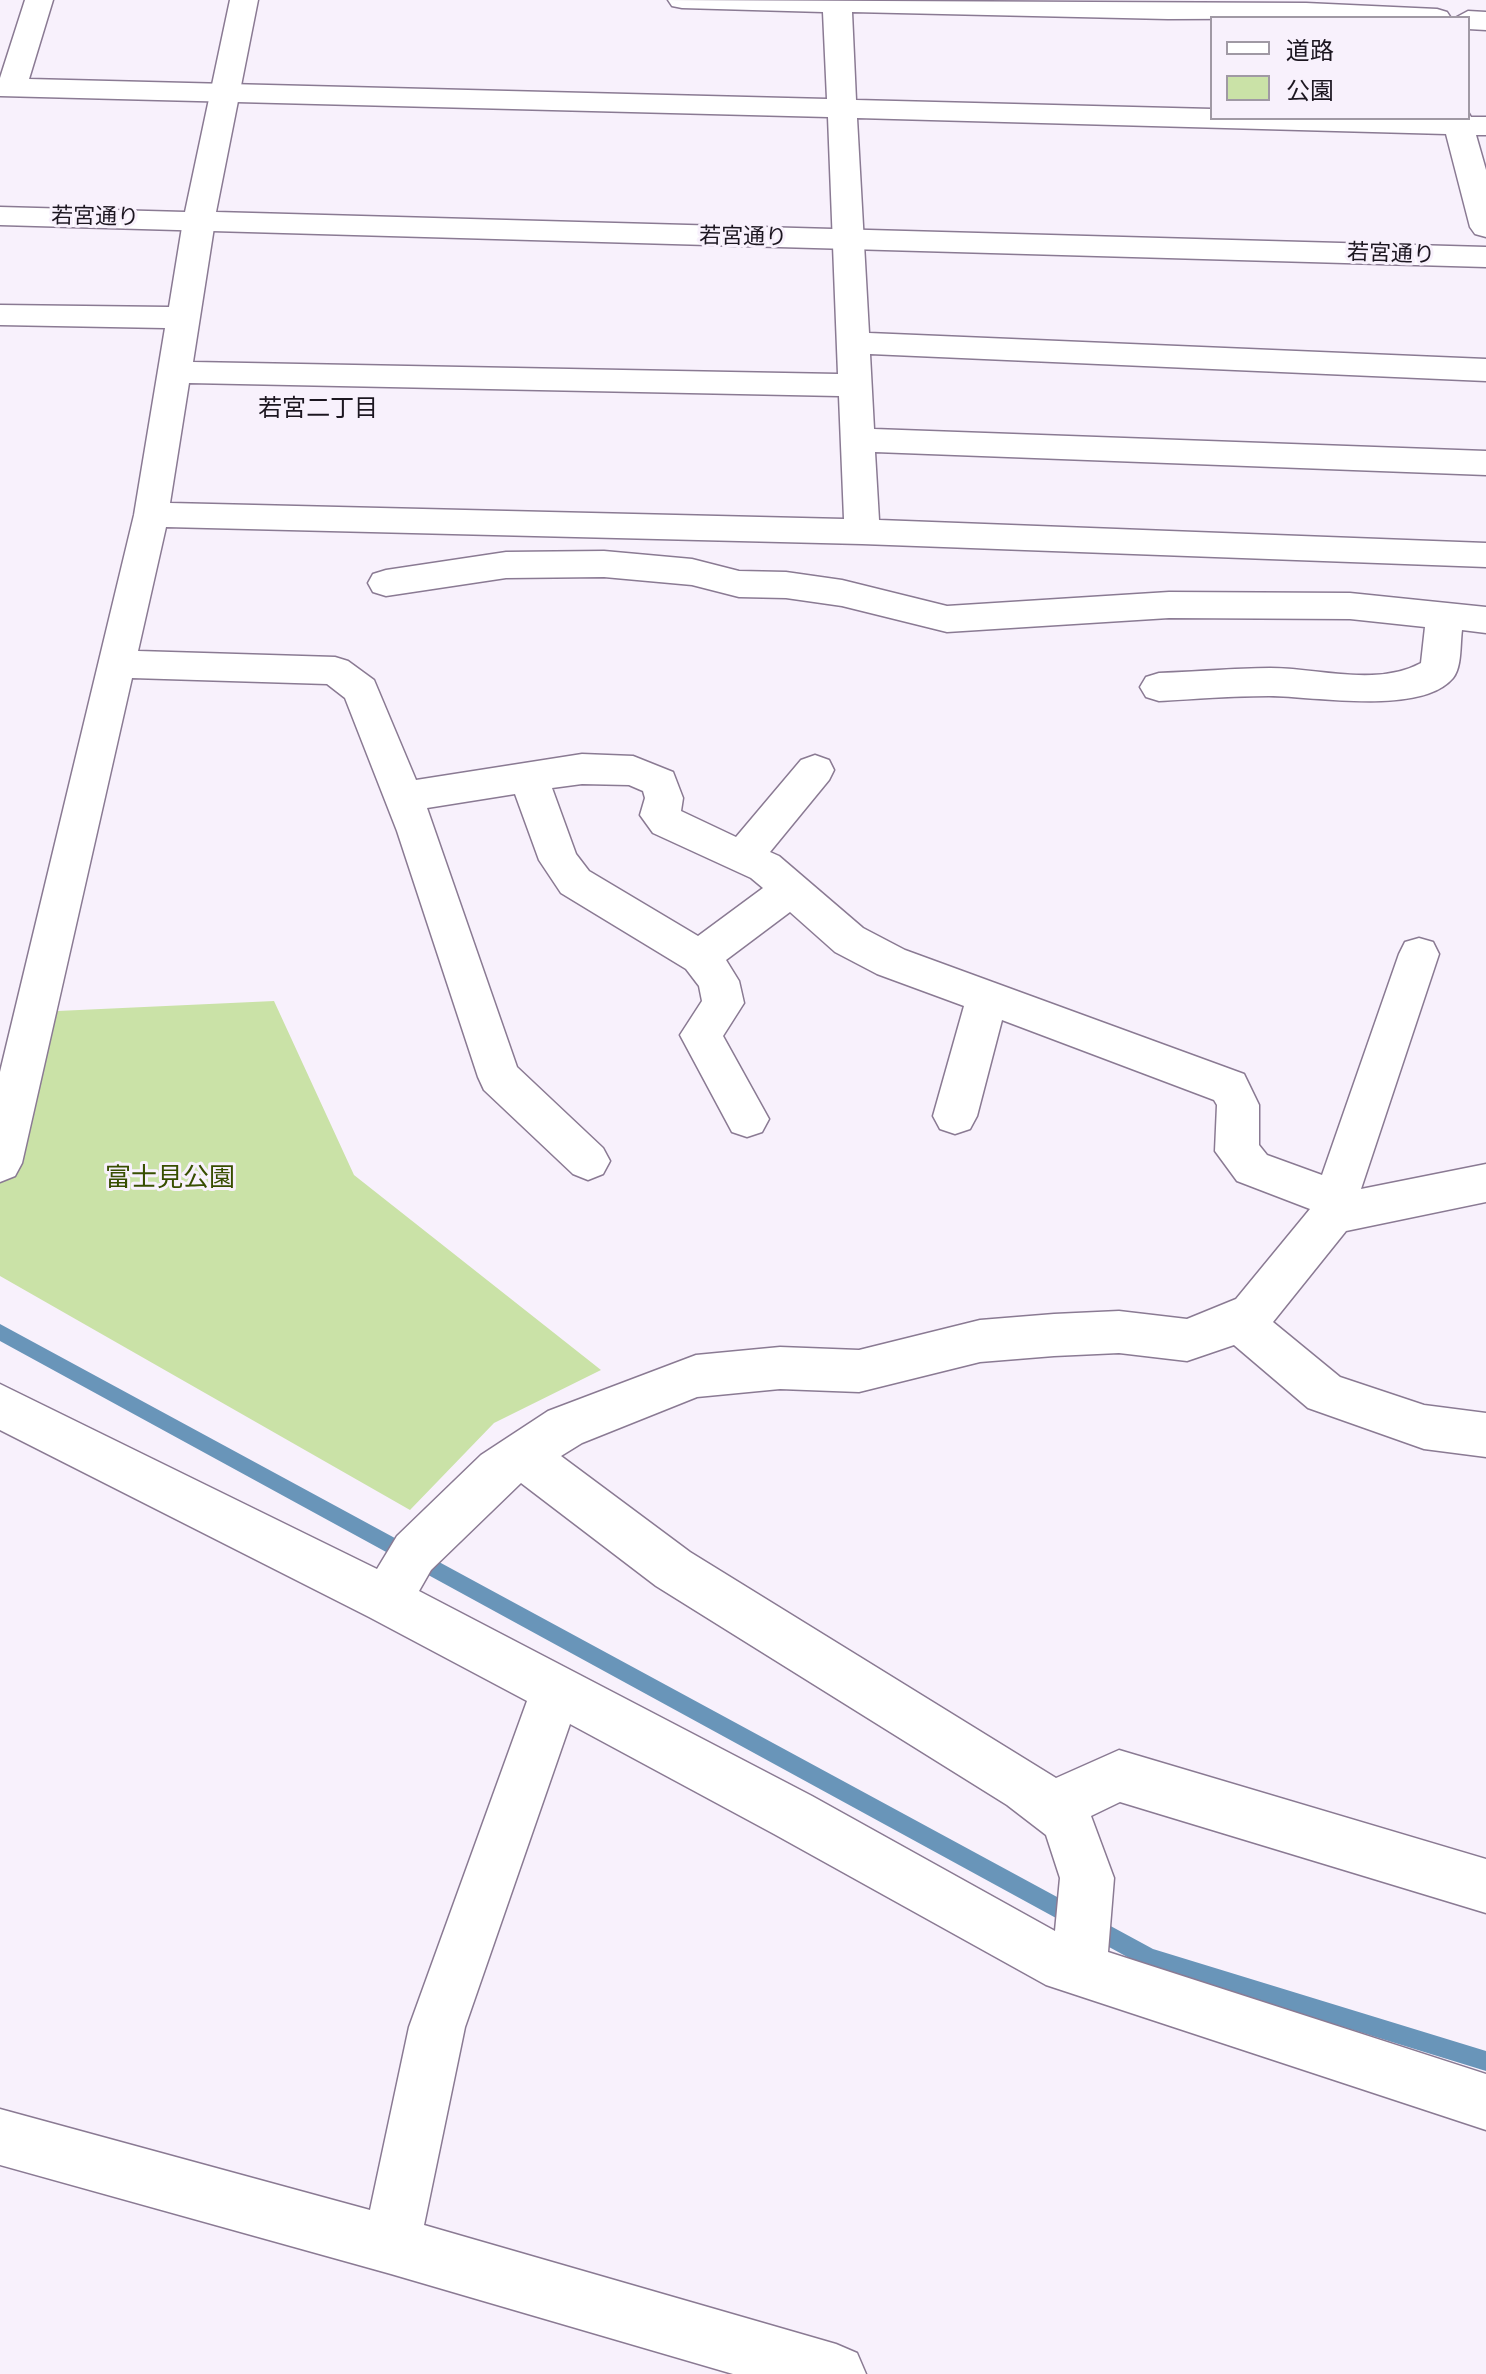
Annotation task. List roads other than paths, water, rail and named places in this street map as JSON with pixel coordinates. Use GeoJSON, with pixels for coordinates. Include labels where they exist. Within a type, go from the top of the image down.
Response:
{"type":"FeatureCollection","features":[{"type":"Feature","properties":{"kind":"street"},"geometry":{"type":"LineString","coordinates":[[39,0],[6,87],[1210,118]]}},
{"type":"Feature","properties":{"kind":"street"},"geometry":{"type":"LineString","coordinates":[[0,1163],[151,515],[199,221],[244,0]]}},
{"type":"Feature","properties":{"kind":"street"},"geometry":{"type":"LineString","coordinates":[[682,0],[1208,6],[1395,16]]}},
{"type":"Feature","properties":{"kind":"street"},"geometry":{"type":"LineString","coordinates":[[837,2],[862,532]]}},
{"type":"Feature","properties":{"kind":"street"},"geometry":{"type":"LineString","coordinates":[[1316,120],[1467,123],[1486,227]]}},
{"type":"Feature","properties":{"kind":"street","name":"若宮通り"},"geometry":{"type":"LineString","coordinates":[[0,216],[1486,257]]}},
{"type":"Feature","properties":{"kind":"street"},"geometry":{"type":"LineString","coordinates":[[0,315],[184,318]]}},
{"type":"Feature","properties":{"kind":"street"},"geometry":{"type":"LineString","coordinates":[[853,343],[1486,370]]}},
{"type":"Feature","properties":{"kind":"street"},"geometry":{"type":"LineString","coordinates":[[174,372],[855,385]]}},
{"type":"Feature","properties":{"kind":"street"},"geometry":{"type":"LineString","coordinates":[[857,440],[1486,463]]}},
{"type":"Feature","properties":{"kind":"street"},"geometry":{"type":"LineString","coordinates":[[151,515],[862,532],[1486,555]]}},
{"type":"Feature","properties":{"kind":"street"},"geometry":{"type":"LineString","coordinates":[[386,583],[506,565],[604,564],[692,572],[739,584],[786,585],[842,593],[947,619],[1169,605],[1350,606],[1486,620]]}},
{"type":"Feature","properties":{"kind":"street"},"geometry":{"type":"LineString","coordinates":[[1159,687],[1273,682],[1357,688],[1422,682],[1439,670],[1445,614]]}},
{"type":"Feature","properties":{"kind":"street"},"geometry":{"type":"LineString","coordinates":[[118,664],[335,671],[361,690],[403,797],[499,1077],[588,1161]]}},
{"type":"Feature","properties":{"kind":"street"},"geometry":{"type":"LineString","coordinates":[[403,797],[582,769],[633,771],[659,782],[664,798],[660,815],[667,822],[765,867],[849,940],[891,962],[1229,1087],[1238,1105],[1237,1151],[1252,1168],[1332,1207],[1486,1183]]}},
{"type":"Feature","properties":{"kind":"street"},"geometry":{"type":"LineString","coordinates":[[743,856],[815,770]]}},
{"type":"Feature","properties":{"kind":"street"},"geometry":{"type":"LineString","coordinates":[[528,777],[559,860],[575,882],[700,957],[718,981],[723,1003],[701,1035],[747,1119]]}},
{"type":"Feature","properties":{"kind":"street"},"geometry":{"type":"LineString","coordinates":[[700,957],[791,889]]}},
{"type":"Feature","properties":{"kind":"street"},"geometry":{"type":"LineString","coordinates":[[387,1600],[414,1553],[498,1471],[565,1427],[696,1376],[780,1368],[859,1371],[980,1341],[1054,1335],[1119,1332],[1187,1340],[1252,1314],[1300,1252],[1327,1224],[1419,954]]}},
{"type":"Feature","properties":{"kind":"street"},"geometry":{"type":"LineString","coordinates":[[955,1116],[987,998]]}},
{"type":"Feature","properties":{"kind":"street"},"geometry":{"type":"LineString","coordinates":[[1239,1321],[1325,1393],[1424,1427],[1486,1435]]}},
{"type":"Feature","properties":{"kind":"street"},"geometry":{"type":"LineString","coordinates":[[0,1406],[387,1600],[793,1815],[1065,1966],[1486,2102]]}},
{"type":"Feature","properties":{"kind":"street"},"geometry":{"type":"LineString","coordinates":[[522,1455],[673,1569],[1066,1818],[1087,1878],[1079,1970]]}},
{"type":"Feature","properties":{"kind":"street"},"geometry":{"type":"LineString","coordinates":[[391,2245],[437,2027],[556,1690]]}},
{"type":"Feature","properties":{"kind":"street"},"geometry":{"type":"LineString","coordinates":[[1052,1807],[1119,1776],[1486,1886]]}},
{"type":"Feature","properties":{"kind":"street"},"geometry":{"type":"LineString","coordinates":[[0,2137],[391,2245],[836,2374]]}},
{"type":"Feature","properties":{"kind":"waterway"},"geometry":{"type":"LineString","coordinates":[[0,1332],[1149,1958],[1486,2061]]}},
{"type":"Feature","properties":{"kind":"district","name":"若宮二丁目"},"geometry":{"type":"Point","coordinates":[318,410]}},
{"type":"Feature","properties":{"kind":"park label","name":"富士見公園"},"geometry":{"type":"Point","coordinates":[170,1179]}}]}
